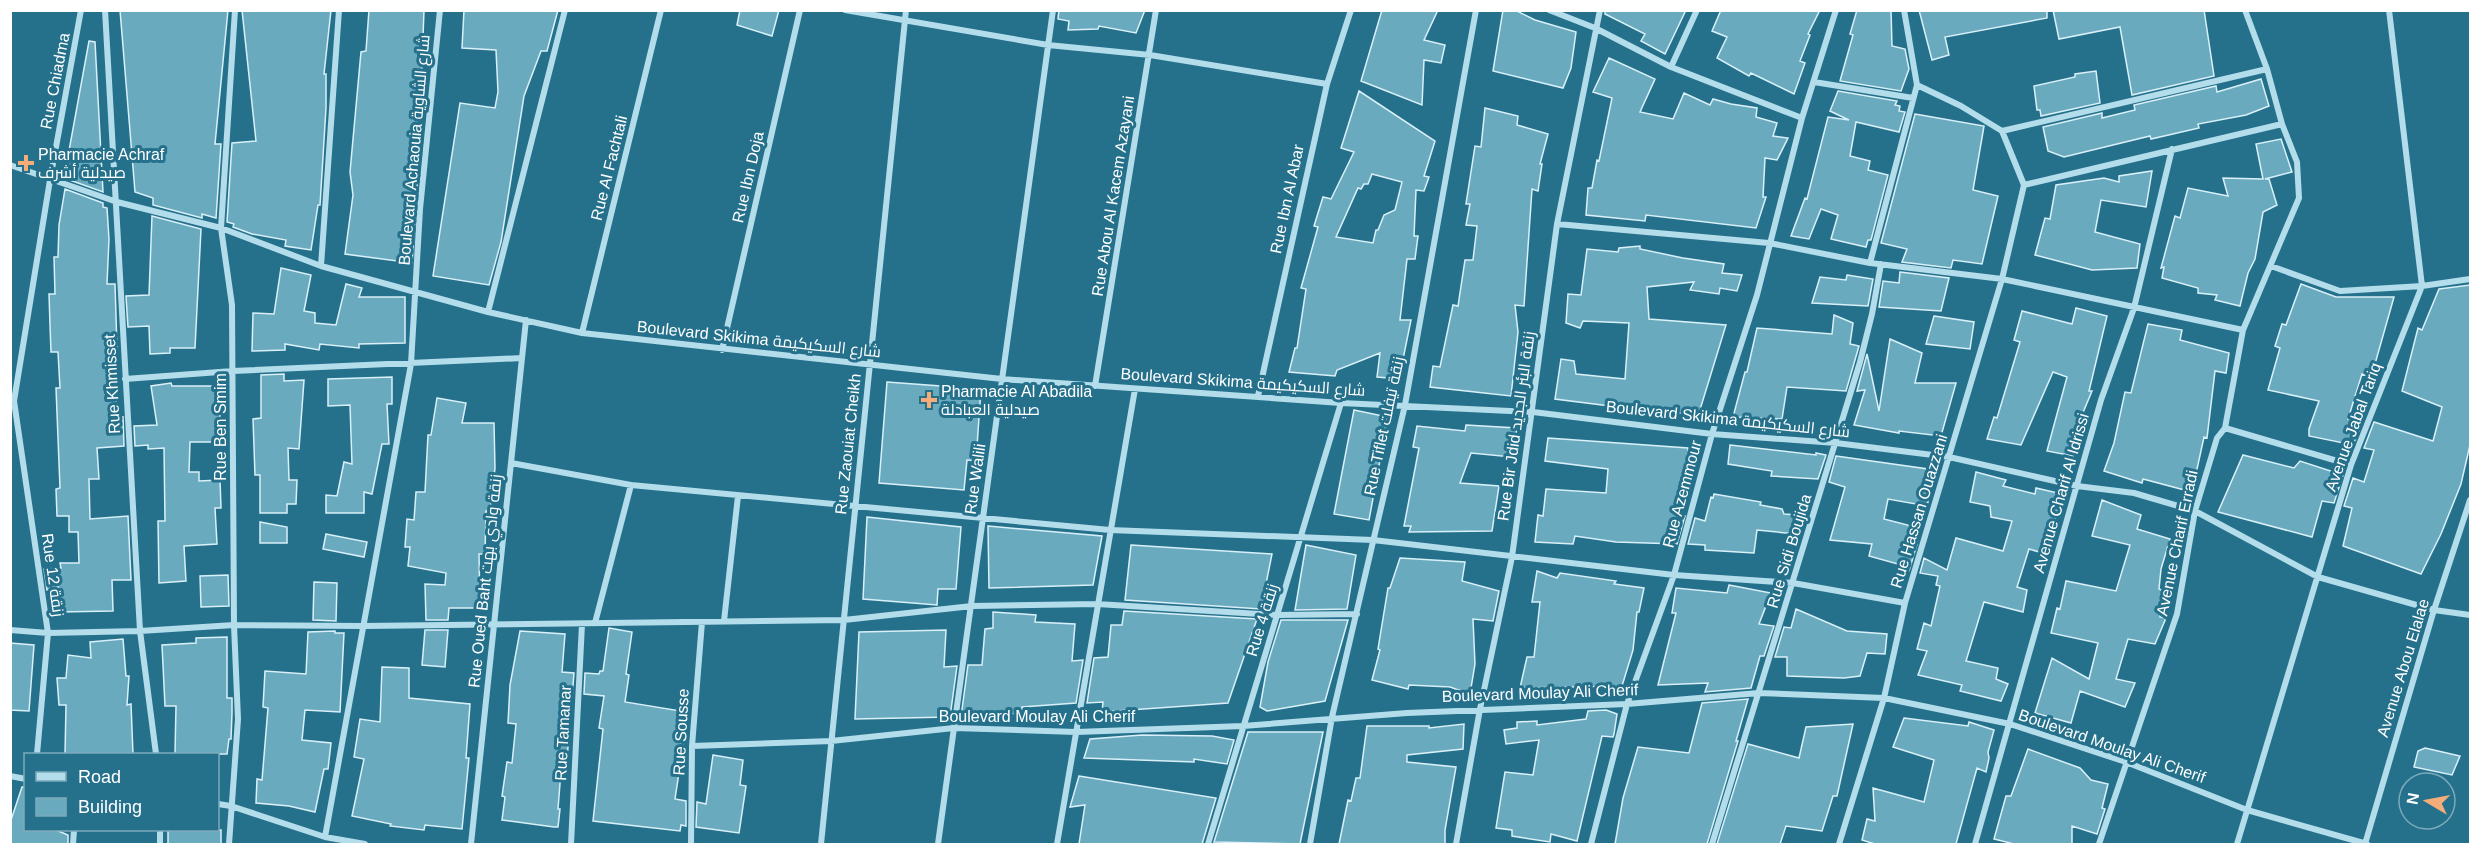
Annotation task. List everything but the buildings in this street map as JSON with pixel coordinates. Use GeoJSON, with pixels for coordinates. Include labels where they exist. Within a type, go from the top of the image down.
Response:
{"type":"FeatureCollection","features":[{"type":"Feature","properties":{"kind":"street","name":"Rue Chiadma"},"geometry":{"type":"LineString","coordinates":[[12,400],[81,10]]}},
{"type":"Feature","properties":{"kind":"street","name":"Rue Khmisset"},"geometry":{"type":"LineString","coordinates":[[105,10],[140,631],[156,753]]}},
{"type":"Feature","properties":{"kind":"street","name":"Rue Ben Smim"},"geometry":{"type":"LineString","coordinates":[[229,844],[238,719],[234,625],[232,305],[221,228],[235,10]]}},
{"type":"Feature","properties":{"kind":"street"},"geometry":{"type":"LineString","coordinates":[[321,266],[339,10]]}},
{"type":"Feature","properties":{"kind":"street","name":"Boulevard Achaouia شارع الشاوية"},"geometry":{"type":"LineString","coordinates":[[326,837],[411,364],[420,208],[440,10]]}},
{"type":"Feature","properties":{"kind":"street"},"geometry":{"type":"LineString","coordinates":[[488,312],[565,10]]}},
{"type":"Feature","properties":{"kind":"street","name":"Rue Al Fachtali"},"geometry":{"type":"LineString","coordinates":[[582,333],[661,10]]}},
{"type":"Feature","properties":{"kind":"street","name":"Rue Ibn Doja"},"geometry":{"type":"LineString","coordinates":[[722,350],[800,10]]}},
{"type":"Feature","properties":{"kind":"street"},"geometry":{"type":"LineString","coordinates":[[845,10],[1048,45],[1150,54],[1327,84]]}},
{"type":"Feature","properties":{"kind":"street","name":"Rue Zaouiat Cheikh"},"geometry":{"type":"LineString","coordinates":[[821,844],[906,10]]}},
{"type":"Feature","properties":{"kind":"street","name":"Rue Walili"},"geometry":{"type":"LineString","coordinates":[[938,844],[1053,10]]}},
{"type":"Feature","properties":{"kind":"street","name":"Rue Abou Al Kacem Azayani"},"geometry":{"type":"LineString","coordinates":[[1095,386],[1156,10]]}},
{"type":"Feature","properties":{"kind":"street","name":"Rue Ibn Al Abar"},"geometry":{"type":"LineString","coordinates":[[1258,396],[1327,84],[1351,10]]}},
{"type":"Feature","properties":{"kind":"street","name":"Rue Tiflet زنقة تيفلت"},"geometry":{"type":"LineString","coordinates":[[1310,844],[1332,717],[1405,405],[1476,10]]}},
{"type":"Feature","properties":{"kind":"street"},"geometry":{"type":"LineString","coordinates":[[1549,10],[1595,28],[1671,67],[1802,118]]}},
{"type":"Feature","properties":{"kind":"street","name":"Rue Bir Jdid زنقة البئر الجديد"},"geometry":{"type":"LineString","coordinates":[[1456,844],[1480,709],[1512,557],[1557,224],[1600,10]]}},
{"type":"Feature","properties":{"kind":"street"},"geometry":{"type":"LineString","coordinates":[[1671,67],[1697,10]]}},
{"type":"Feature","properties":{"kind":"street","name":"Rue Azemmour"},"geometry":{"type":"LineString","coordinates":[[1591,844],[1627,704],[1674,575],[1712,434],[1757,295],[1802,118],[1836,10]]}},
{"type":"Feature","properties":{"kind":"street"},"geometry":{"type":"LineString","coordinates":[[1870,263],[1917,85],[1904,10]]}},
{"type":"Feature","properties":{"kind":"street","name":"Avenue Charif Erradi"},"geometry":{"type":"LineString","coordinates":[[2099,844],[2177,614],[2195,511],[2217,438],[2225,428],[2243,330],[2299,198],[2297,162],[2282,124],[2267,69],[2244,10]]}},
{"type":"Feature","properties":{"kind":"street","name":"Avenue Jabal Tariq"},"geometry":{"type":"LineString","coordinates":[[2237,844],[2351,465],[2422,286],[2389,10]]}},
{"type":"Feature","properties":{"kind":"street"},"geometry":{"type":"LineString","coordinates":[[2002,131],[2267,69]]}},
{"type":"Feature","properties":{"kind":"street"},"geometry":{"type":"LineString","coordinates":[[1814,82],[1913,98]]}},
{"type":"Feature","properties":{"kind":"street"},"geometry":{"type":"LineString","coordinates":[[1917,85],[1961,106],[2002,131],[2024,185],[2282,124]]}},
{"type":"Feature","properties":{"kind":"street","name":"Avenue Charif Al Idrissi"},"geometry":{"type":"LineString","coordinates":[[1975,844],[2101,400],[2133,308],[2172,149]]}},
{"type":"Feature","properties":{"kind":"street","name":"Boulevard Skikima شارع السكيكيمة"},"geometry":{"type":"LineString","coordinates":[[10,165],[117,202],[221,228],[321,266],[488,312],[582,333],[1002,379],[1258,396],[1341,404],[1533,412],[1712,434],[1836,443],[1949,457],[2077,486],[2134,493],[2195,511],[2318,577],[2434,610],[2470,615]]}},
{"type":"Feature","properties":{"kind":"street","name":"Rue Hassan Ouazzani"},"geometry":{"type":"LineString","coordinates":[[1839,844],[1884,698],[1905,603],[2002,279],[2024,185]]}},
{"type":"Feature","properties":{"kind":"street"},"geometry":{"type":"LineString","coordinates":[[1557,224],[1769,243],[1870,263],[2002,279],[2243,330]]}},
{"type":"Feature","properties":{"kind":"street","name":"Rue Sidi Boujida"},"geometry":{"type":"LineString","coordinates":[[1712,844],[1836,443],[1872,314],[1881,264]]}},
{"type":"Feature","properties":{"kind":"street"},"geometry":{"type":"LineString","coordinates":[[2271,266],[2340,291],[2422,286],[2470,279]]}},
{"type":"Feature","properties":{"kind":"street","name":"Rue Oued Baht زنقة وادي بهت"},"geometry":{"type":"LineString","coordinates":[[471,844],[526,320]]}},
{"type":"Feature","properties":{"kind":"street"},"geometry":{"type":"LineString","coordinates":[[125,379],[233,371],[522,358]]}},
{"type":"Feature","properties":{"kind":"street"},"geometry":{"type":"LineString","coordinates":[[1057,844],[1135,389]]}},
{"type":"Feature","properties":{"kind":"street","name":"Rue 12 زنقة"},"geometry":{"type":"LineString","coordinates":[[12,400],[48,633],[37,753]]}},
{"type":"Feature","properties":{"kind":"street","name":"Rue 4 زنقة"},"geometry":{"type":"LineString","coordinates":[[1208,844],[1341,404]]}},
{"type":"Feature","properties":{"kind":"street"},"geometry":{"type":"LineString","coordinates":[[2225,428],[2351,465]]}},
{"type":"Feature","properties":{"kind":"street"},"geometry":{"type":"LineString","coordinates":[[511,463],[631,485],[1110,530],[1372,540],[1674,575],[1793,583],[1905,603]]}},
{"type":"Feature","properties":{"kind":"street"},"geometry":{"type":"LineString","coordinates":[[595,624],[631,485]]}},
{"type":"Feature","properties":{"kind":"street"},"geometry":{"type":"LineString","coordinates":[[724,621],[738,495]]}},
{"type":"Feature","properties":{"kind":"street","name":"Avenue Abou Elalae"},"geometry":{"type":"LineString","coordinates":[[2366,844],[2434,610],[2470,500]]}},
{"type":"Feature","properties":{"kind":"street"},"geometry":{"type":"LineString","coordinates":[[10,630],[48,633],[140,631],[234,625],[364,626],[844,621],[972,606],[1097,604],[1277,615],[1356,614]]}},
{"type":"Feature","properties":{"kind":"street","name":"Rue Sousse"},"geometry":{"type":"LineString","coordinates":[[691,844],[692,746],[702,622]]}},
{"type":"Feature","properties":{"kind":"street","name":"Rue Tamanar"},"geometry":{"type":"LineString","coordinates":[[571,844],[582,624]]}},
{"type":"Feature","properties":{"kind":"street","name":"Boulevard Moulay Ali Cherif"},"geometry":{"type":"LineString","coordinates":[[692,746],[831,741],[954,728],[1076,732],[1243,726],[1332,717],[1627,704],[1759,693],[1884,698],[2010,724],[2126,762],[2247,810],[2366,844]]}},
{"type":"Feature","properties":{"kind":"street"},"geometry":{"type":"LineString","coordinates":[[219,804],[326,837],[364,844]]}},
{"type":"Feature","properties":{"kind":"place","name":"Pharmacie Achraf صيدلية أشرف"},"geometry":{"type":"Point","coordinates":[26,163]}},
{"type":"Feature","properties":{"kind":"place","name":"Pharmacie Al Abadila صيدلية العبادلة"},"geometry":{"type":"Point","coordinates":[929,400]}}]}
